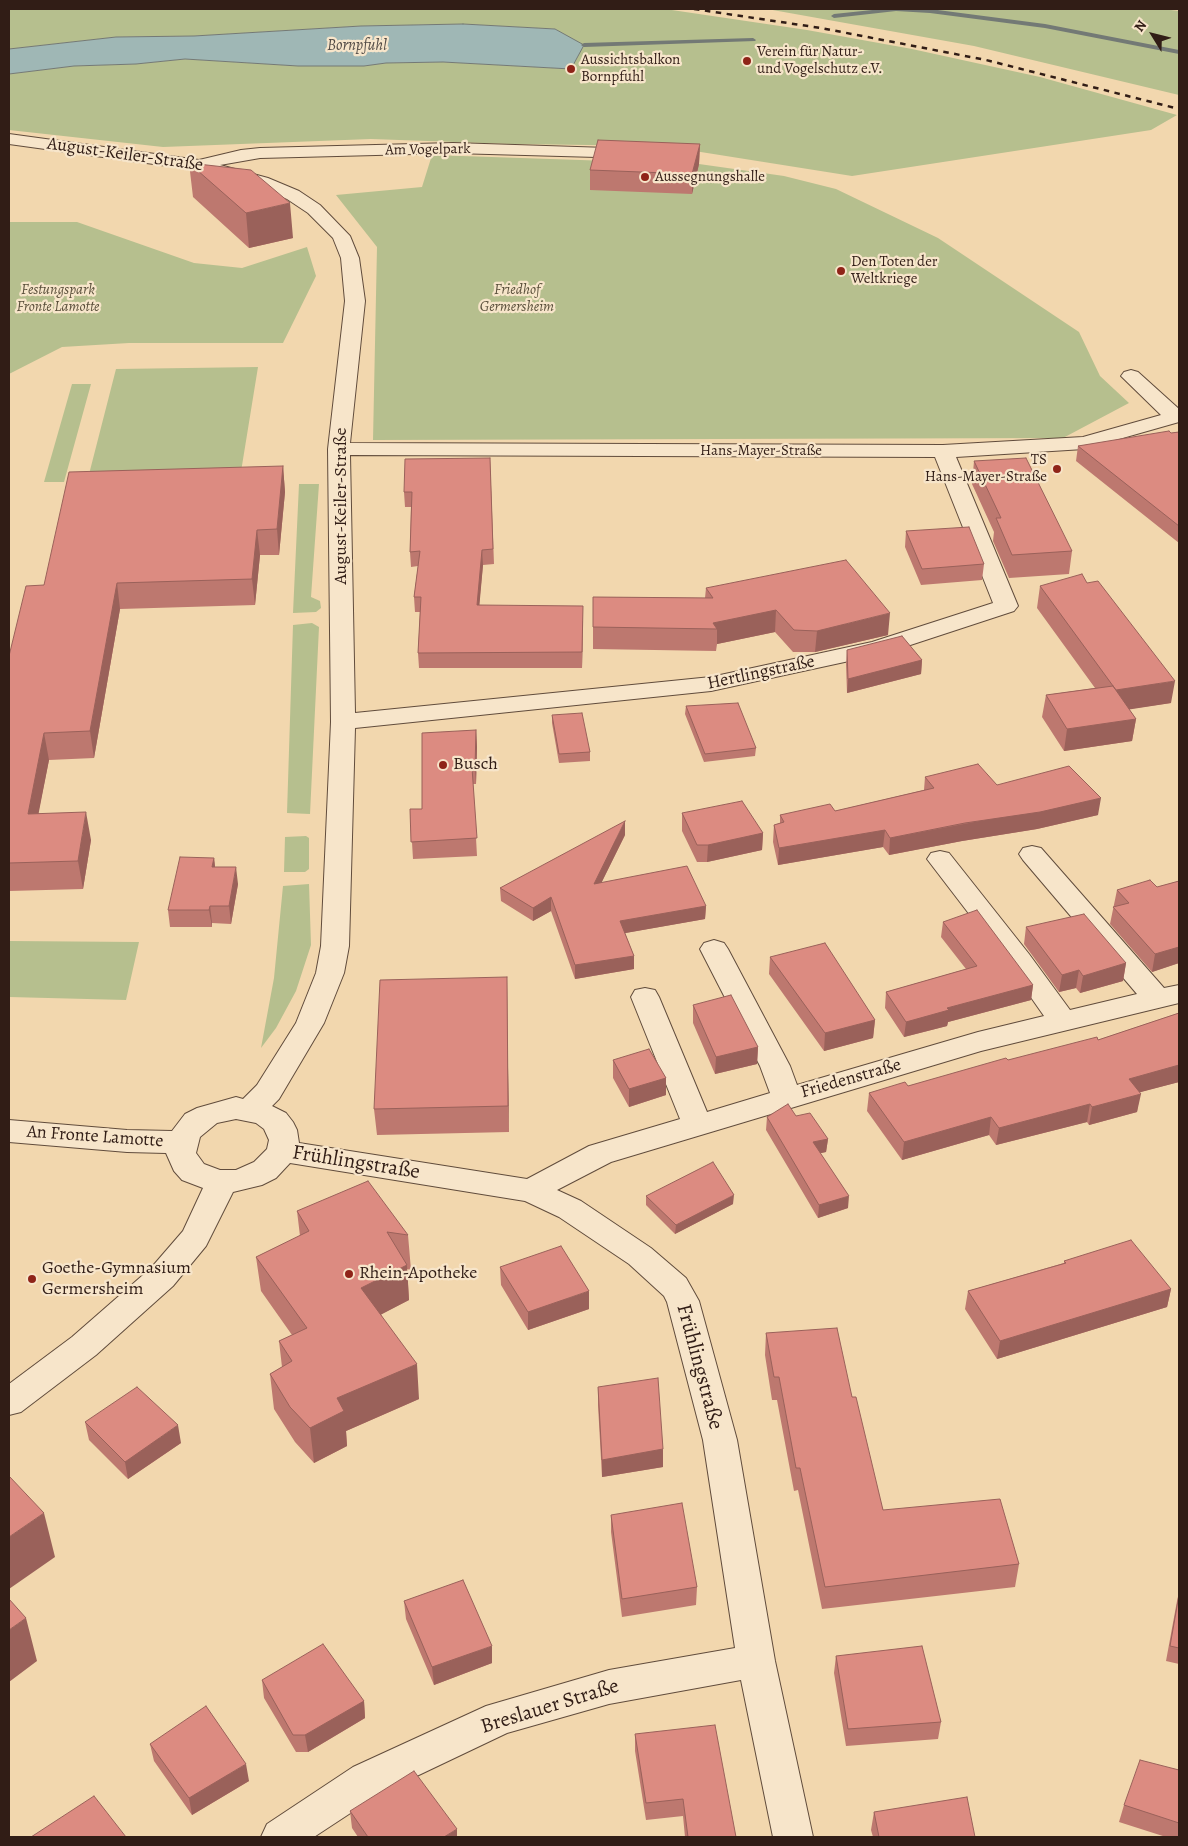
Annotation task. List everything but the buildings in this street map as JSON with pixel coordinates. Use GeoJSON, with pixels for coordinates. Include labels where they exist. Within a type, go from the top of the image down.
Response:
{"type":"FeatureCollection","features":[{"type":"Feature","properties":{"kind":"street","name":"August-Keiler-Straße"},"geometry":{"type":"LineString","coordinates":[[9,139],[198,165],[262,182],[294,195],[314,209],[345,243],[350,258],[355,301],[339,449],[343,722],[335,946],[330,973],[310,1023],[268,1092],[251,1109]]}},
{"type":"Feature","properties":{"kind":"street","name":"Am Vogelpark"},"geometry":{"type":"LineString","coordinates":[[198,165],[260,153],[453,148],[650,154]]}},
{"type":"Feature","properties":{"kind":"street"},"geometry":{"type":"LineString","coordinates":[[1132,376],[1178,416]]}},
{"type":"Feature","properties":{"kind":"street","name":"Hans-Mayer-Straße"},"geometry":{"type":"LineString","coordinates":[[339,449],[943,452],[1084,444],[1178,416]]}},
{"type":"Feature","properties":{"kind":"street","name":"Hertlingstraße"},"geometry":{"type":"LineString","coordinates":[[343,722],[711,684],[878,648],[1006,606],[943,452]]}},
{"type":"Feature","properties":{"kind":"street"},"geometry":{"type":"LineString","coordinates":[[1032,854],[1168,997]]}},
{"type":"Feature","properties":{"kind":"street"},"geometry":{"type":"LineString","coordinates":[[940,859],[1063,1022]]}},
{"type":"Feature","properties":{"kind":"street"},"geometry":{"type":"LineString","coordinates":[[714,950],[776,1066],[787,1098]]}},
{"type":"Feature","properties":{"kind":"street"},"geometry":{"type":"LineString","coordinates":[[645,996],[698,1125]]}},
{"type":"Feature","properties":{"kind":"street","name":"Friedenstraße"},"geometry":{"type":"LineString","coordinates":[[531,1191],[558,1174],[600,1154],[978,1042],[1168,997]]}},
{"type":"Feature","properties":{"kind":"street"},"geometry":{"type":"LineString","coordinates":[[236,1108],[251,1109],[275,1121],[282,1130],[284,1140],[282,1151],[276,1161],[265,1170],[251,1177],[236,1181],[220,1181],[206,1178],[193,1172],[185,1163],[181,1153],[182,1142],[187,1131],[196,1122],[208,1115],[236,1108]]}},
{"type":"Feature","properties":{"kind":"street","name":"An Fronte Lamotte"},"geometry":{"type":"LineString","coordinates":[[9,1131],[127,1141],[182,1142]]}},
{"type":"Feature","properties":{"kind":"street","name":"Frühlingstraße"},"geometry":{"type":"LineString","coordinates":[[282,1151],[531,1191],[570,1209],[640,1256],[675,1287],[683,1302],[720,1440],[756,1661],[793,1837]]}},
{"type":"Feature","properties":{"kind":"street"},"geometry":{"type":"LineString","coordinates":[[9,1402],[84,1346],[162,1277],[195,1238],[206,1218],[220,1181]]}},
{"type":"Feature","properties":{"kind":"street","name":"Breslauer Straße"},"geometry":{"type":"LineString","coordinates":[[281,1837],[367,1780],[500,1718],[609,1687],[756,1661]]}},
{"type":"Feature","properties":{"kind":"green space"},"geometry":{"type":"Polygon","coordinates":[[[9,9],[665,9],[807,30],[912,49],[1040,77],[1177,115],[1151,130],[852,176],[663,146],[512,144],[371,139],[163,147],[9,130],[9,74],[74,66],[136,64],[185,59],[298,66],[364,66],[386,63],[443,62],[571,69],[583,46],[555,29],[463,24],[361,26],[194,36],[116,37],[9,49],[9,9]]]}},
{"type":"Feature","properties":{"kind":"green space"},"geometry":{"type":"Polygon","coordinates":[[[767,9],[1163,9],[1179,11],[1179,95],[974,46],[767,9]]]}},
{"type":"Feature","properties":{"kind":"green space","name":"Friedhof Germersheim"},"geometry":{"type":"Polygon","coordinates":[[[432,155],[699,164],[784,176],[836,189],[938,238],[1079,332],[1100,376],[1129,403],[1063,438],[373,440],[377,247],[336,195],[422,187],[432,155]]]}},
{"type":"Feature","properties":{"kind":"green space","name":"Festungspark Fronte Lamotte"},"geometry":{"type":"Polygon","coordinates":[[[9,222],[77,222],[194,263],[242,268],[307,247],[316,276],[283,343],[129,343],[62,347],[9,374],[9,222]]]}},
{"type":"Feature","properties":{"kind":"green space"},"geometry":{"type":"Polygon","coordinates":[[[258,367],[239,484],[86,486],[116,369],[258,367]]]}},
{"type":"Feature","properties":{"kind":"green space"},"geometry":{"type":"Polygon","coordinates":[[[72,384],[91,384],[64,482],[44,482],[72,384]]]}},
{"type":"Feature","properties":{"kind":"green space"},"geometry":{"type":"Polygon","coordinates":[[[299,484],[319,484],[311,597],[320,601],[321,608],[316,612],[293,613],[299,484]]]}},
{"type":"Feature","properties":{"kind":"green space"},"geometry":{"type":"Polygon","coordinates":[[[312,623],[319,627],[310,814],[287,813],[293,625],[312,623]]]}},
{"type":"Feature","properties":{"kind":"green space"},"geometry":{"type":"Polygon","coordinates":[[[306,836],[309,838],[309,869],[305,872],[284,872],[285,837],[306,836]]]}},
{"type":"Feature","properties":{"kind":"green space"},"geometry":{"type":"Polygon","coordinates":[[[309,884],[311,945],[296,991],[276,1028],[261,1048],[274,978],[283,886],[309,884]]]}},
{"type":"Feature","properties":{"kind":"green space"},"geometry":{"type":"Polygon","coordinates":[[[9,941],[139,942],[126,1000],[9,997],[9,941]]]}},
{"type":"Feature","properties":{"kind":"water","name":"Bornpfuhl"},"geometry":{"type":"Polygon","coordinates":[[[463,24],[555,29],[584,45],[571,69],[443,62],[386,63],[364,66],[298,66],[185,59],[136,64],[74,66],[9,74],[9,49],[116,37],[194,36],[361,26],[463,24]]]}},
{"type":"Feature","properties":{"kind":"waterway","name":"Bornpfuhl"},"geometry":{"type":"LineString","coordinates":[[834,16],[896,9],[930,11],[1045,26],[1179,52]]}},
{"type":"Feature","properties":{"kind":"waterway","name":"Bornpfuhl"},"geometry":{"type":"LineString","coordinates":[[584,45],[753,40]]}},
{"type":"Feature","properties":{"kind":"railway"},"geometry":{"type":"LineString","coordinates":[[694,9],[821,28],[986,60],[1179,109]]}},
{"type":"Feature","properties":{"kind":"place","name":"Verein für Natur- und Vogelschutz e.V."},"geometry":{"type":"Point","coordinates":[747,61]}},
{"type":"Feature","properties":{"kind":"place","name":"Aussichtsbalkon Bornpfuhl"},"geometry":{"type":"Point","coordinates":[571,69]}},
{"type":"Feature","properties":{"kind":"place","name":"Aussegnungshalle"},"geometry":{"type":"Point","coordinates":[645,177]}},
{"type":"Feature","properties":{"kind":"place","name":"Den Toten der Weltkriege"},"geometry":{"type":"Point","coordinates":[841,271]}},
{"type":"Feature","properties":{"kind":"place","name":"TS Hans-Mayer-Straße"},"geometry":{"type":"Point","coordinates":[1057,469]}},
{"type":"Feature","properties":{"kind":"place","name":"Busch"},"geometry":{"type":"Point","coordinates":[443,765]}},
{"type":"Feature","properties":{"kind":"place","name":"Rhein-Apotheke"},"geometry":{"type":"Point","coordinates":[349,1274]}},
{"type":"Feature","properties":{"kind":"place","name":"Goethe-Gymnasium Germersheim"},"geometry":{"type":"Point","coordinates":[32,1279]}}]}
